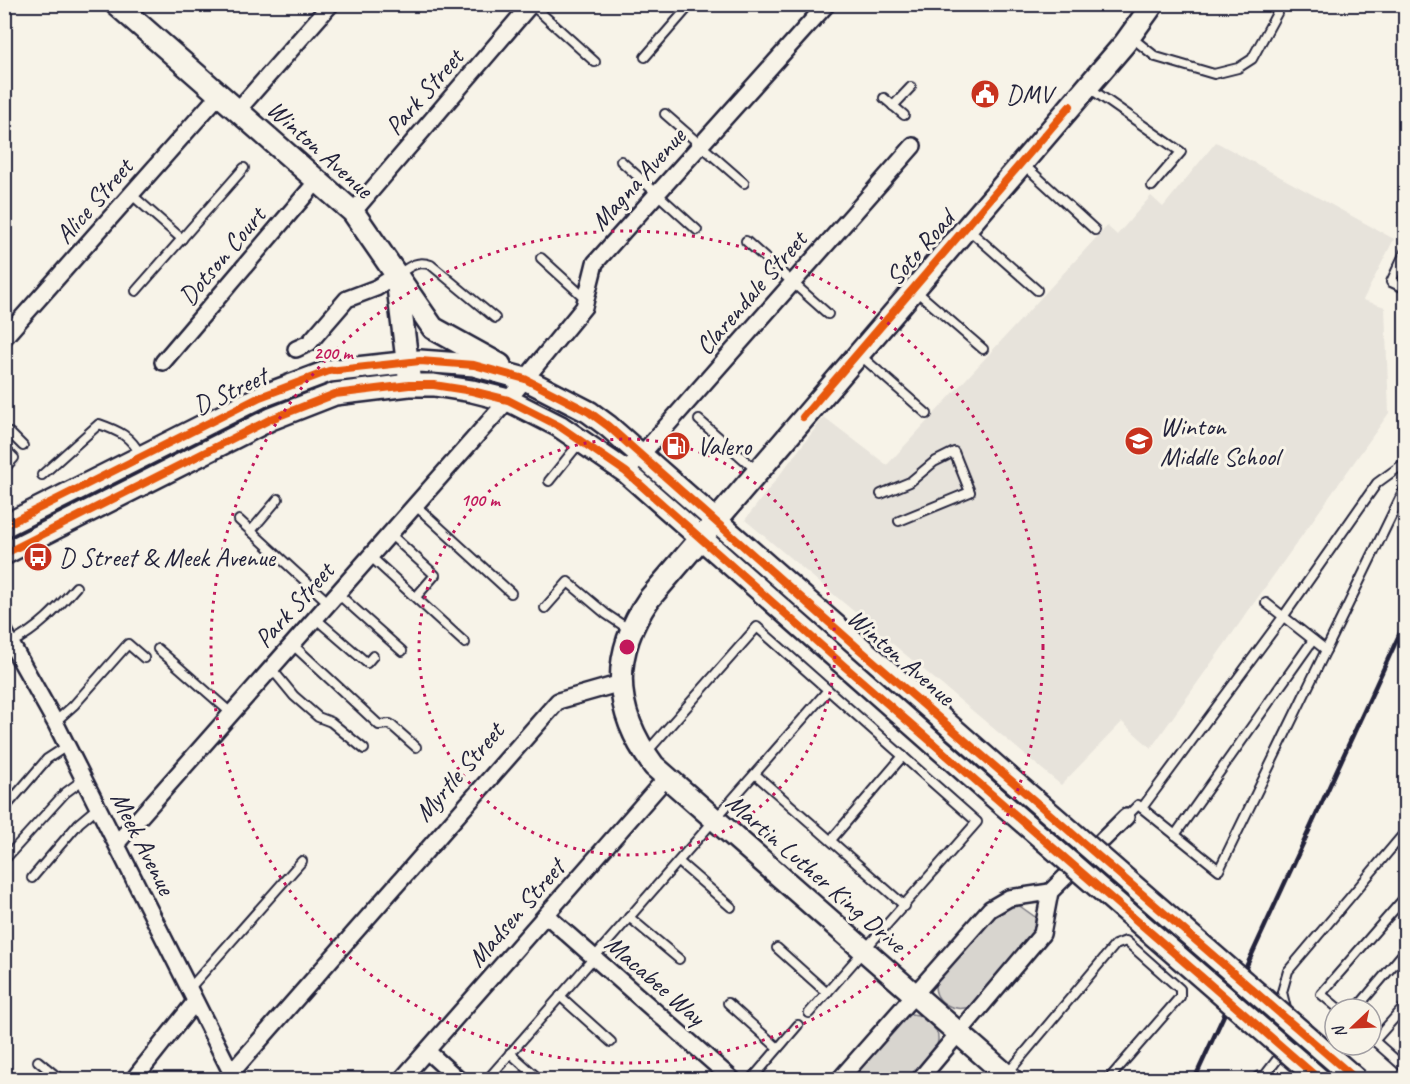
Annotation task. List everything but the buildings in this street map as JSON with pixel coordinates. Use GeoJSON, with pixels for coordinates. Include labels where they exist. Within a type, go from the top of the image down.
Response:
{"type":"FeatureCollection","features":[{"type":"Feature","properties":{"kind":"main road","name":"Winton Avenue"},"geometry":{"type":"LineString","coordinates":[[116,4],[218,96],[353,212],[397,275],[410,385],[434,385],[508,400],[582,440],[626,472],[1320,1080]]}},
{"type":"Feature","properties":{"kind":"main road","name":"Soto Road"},"geometry":{"type":"LineString","coordinates":[[715,521],[1130,36],[1153,4]]}},
{"type":"Feature","properties":{"kind":"main road"},"geometry":{"type":"LineString","coordinates":[[397,275],[433,328],[522,377]]}},
{"type":"Feature","properties":{"kind":"main road","name":"D Street"},"geometry":{"type":"LineString","coordinates":[[4,526],[260,397],[329,371],[435,361],[474,365],[522,377]]}},
{"type":"Feature","properties":{"kind":"main road","name":"Winton Avenue"},"geometry":{"type":"LineString","coordinates":[[522,377],[589,412],[641,454],[1357,1080]]}},
{"type":"Feature","properties":{"kind":"main road","name":"D Street"},"geometry":{"type":"LineString","coordinates":[[4,554],[271,419],[335,394],[410,385]]}},
{"type":"Feature","properties":{"kind":"main road"},"geometry":{"type":"LineString","coordinates":[[621,683],[624,657],[631,631],[649,599],[715,521]]}},
{"type":"Feature","properties":{"kind":"main road","name":"Martin Luther King Drive"},"geometry":{"type":"LineString","coordinates":[[621,683],[627,717],[645,754],[666,778],[915,995],[1006,1078]]}},
{"type":"Feature","properties":{"kind":"street"},"geometry":{"type":"LineString","coordinates":[[237,111],[331,4]]}},
{"type":"Feature","properties":{"kind":"street","name":"Park Street"},"geometry":{"type":"LineString","coordinates":[[353,212],[531,4]]}},
{"type":"Feature","properties":{"kind":"street","name":"Magna Avenue"},"geometry":{"type":"LineString","coordinates":[[508,400],[522,377],[584,307],[595,263],[827,4]]}},
{"type":"Feature","properties":{"kind":"street","name":"Alice Street"},"geometry":{"type":"LineString","coordinates":[[4,338],[218,96]]}},
{"type":"Feature","properties":{"kind":"street","name":"Clarendale Street"},"geometry":{"type":"LineString","coordinates":[[626,472],[913,146]]}},
{"type":"Feature","properties":{"kind":"street","name":"Dotson Court"},"geometry":{"type":"LineString","coordinates":[[163,362],[318,180]]}},
{"type":"Feature","properties":{"kind":"street"},"geometry":{"type":"LineString","coordinates":[[296,349],[309,343],[347,299],[376,288],[397,275]]}},
{"type":"Feature","properties":{"kind":"street","name":"Park Street"},"geometry":{"type":"LineString","coordinates":[[117,843],[508,400]]}},
{"type":"Feature","properties":{"kind":"street","name":"Meek Avenue"},"geometry":{"type":"LineString","coordinates":[[7,640],[55,722],[233,1076]]}},
{"type":"Feature","properties":{"kind":"street","name":"Myrtle Street"},"geometry":{"type":"LineString","coordinates":[[233,1076],[558,701],[621,683]]}},
{"type":"Feature","properties":{"kind":"street","name":"Madsen Street"},"geometry":{"type":"LineString","coordinates":[[401,1080],[666,778]]}},
{"type":"Feature","properties":{"kind":"street"},"geometry":{"type":"LineString","coordinates":[[919,1080],[1042,934],[1050,892],[1126,817]]}},
{"type":"Feature","properties":{"kind":"street"},"geometry":{"type":"LineString","coordinates":[[839,1080],[990,909],[1009,898],[1050,892]]}},
{"type":"Feature","properties":{"kind":"street","name":"Macabee Way"},"geometry":{"type":"LineString","coordinates":[[546,915],[734,1080]]}},
{"type":"Feature","properties":{"kind":"street"},"geometry":{"type":"LineString","coordinates":[[134,1080],[192,996]]}},
{"type":"Feature","properties":{"kind":"street"},"geometry":{"type":"LineString","coordinates":[[427,1051],[459,1080]]}},
{"type":"Feature","properties":{"kind":"lane"},"geometry":{"type":"LineString","coordinates":[[531,4],[595,62]]}},
{"type":"Feature","properties":{"kind":"lane"},"geometry":{"type":"LineString","coordinates":[[645,57],[691,4]]}},
{"type":"Feature","properties":{"kind":"lane"},"geometry":{"type":"LineString","coordinates":[[1130,36],[1156,57],[1214,74],[1238,68],[1252,59],[1282,4]]}},
{"type":"Feature","properties":{"kind":"lane"},"geometry":{"type":"LineString","coordinates":[[1087,86],[1181,152],[1152,186]]}},
{"type":"Feature","properties":{"kind":"lane"},"geometry":{"type":"LineString","coordinates":[[893,106],[911,87]]}},
{"type":"Feature","properties":{"kind":"lane"},"geometry":{"type":"LineString","coordinates":[[884,98],[904,115]]}},
{"type":"Feature","properties":{"kind":"lane"},"geometry":{"type":"LineString","coordinates":[[665,114],[744,183]]}},
{"type":"Feature","properties":{"kind":"lane"},"geometry":{"type":"LineString","coordinates":[[621,161],[697,230]]}},
{"type":"Feature","properties":{"kind":"lane"},"geometry":{"type":"LineString","coordinates":[[1021,162],[1095,230]]}},
{"type":"Feature","properties":{"kind":"lane"},"geometry":{"type":"LineString","coordinates":[[136,291],[244,168]]}},
{"type":"Feature","properties":{"kind":"lane"},"geometry":{"type":"LineString","coordinates":[[132,195],[182,239]]}},
{"type":"Feature","properties":{"kind":"lane"},"geometry":{"type":"LineString","coordinates":[[965,227],[1037,290]]}},
{"type":"Feature","properties":{"kind":"lane"},"geometry":{"type":"LineString","coordinates":[[746,242],[828,314]]}},
{"type":"Feature","properties":{"kind":"lane"},"geometry":{"type":"LineString","coordinates":[[1406,250],[1391,282],[1406,289]]}},
{"type":"Feature","properties":{"kind":"lane"},"geometry":{"type":"LineString","coordinates":[[541,258],[586,299]]}},
{"type":"Feature","properties":{"kind":"lane"},"geometry":{"type":"LineString","coordinates":[[397,275],[411,265],[422,262],[431,265],[495,318]]}},
{"type":"Feature","properties":{"kind":"lane"},"geometry":{"type":"LineString","coordinates":[[913,288],[983,349]]}},
{"type":"Feature","properties":{"kind":"lane"},"geometry":{"type":"LineString","coordinates":[[858,352],[927,414]]}},
{"type":"Feature","properties":{"kind":"lane"},"geometry":{"type":"LineString","coordinates":[[699,420],[757,471]]}},
{"type":"Feature","properties":{"kind":"lane"},"geometry":{"type":"LineString","coordinates":[[42,475],[99,424],[122,432],[136,446],[141,457]]}},
{"type":"Feature","properties":{"kind":"lane"},"geometry":{"type":"LineString","coordinates":[[4,439],[10,433],[23,446]]}},
{"type":"Feature","properties":{"kind":"lane"},"geometry":{"type":"LineString","coordinates":[[549,481],[582,440]]}},
{"type":"Feature","properties":{"kind":"lane"},"geometry":{"type":"LineString","coordinates":[[4,448],[14,458],[4,469]]}},
{"type":"Feature","properties":{"kind":"lane"},"geometry":{"type":"LineString","coordinates":[[881,494],[910,482],[934,462],[954,452],[970,492],[899,521]]}},
{"type":"Feature","properties":{"kind":"lane"},"geometry":{"type":"LineString","coordinates":[[1142,808],[1283,617],[1377,483],[1406,462]]}},
{"type":"Feature","properties":{"kind":"lane"},"geometry":{"type":"LineString","coordinates":[[1126,817],[1138,805],[1219,870],[1406,486]]}},
{"type":"Feature","properties":{"kind":"lane"},"geometry":{"type":"LineString","coordinates":[[251,531],[278,499]]}},
{"type":"Feature","properties":{"kind":"lane"},"geometry":{"type":"LineString","coordinates":[[415,505],[511,593]]}},
{"type":"Feature","properties":{"kind":"lane"},"geometry":{"type":"LineString","coordinates":[[239,520],[333,598],[402,651]]}},
{"type":"Feature","properties":{"kind":"lane"},"geometry":{"type":"LineString","coordinates":[[390,534],[435,575],[416,597]]}},
{"type":"Feature","properties":{"kind":"lane"},"geometry":{"type":"LineString","coordinates":[[370,556],[465,643]]}},
{"type":"Feature","properties":{"kind":"lane"},"geometry":{"type":"LineString","coordinates":[[545,608],[568,582],[606,614],[631,631]]}},
{"type":"Feature","properties":{"kind":"lane"},"geometry":{"type":"LineString","coordinates":[[7,640],[28,635],[52,615],[76,587]]}},
{"type":"Feature","properties":{"kind":"lane"},"geometry":{"type":"LineString","coordinates":[[1266,603],[1326,650]]}},
{"type":"Feature","properties":{"kind":"lane"},"geometry":{"type":"LineString","coordinates":[[315,618],[367,663],[373,656]]}},
{"type":"Feature","properties":{"kind":"lane"},"geometry":{"type":"LineString","coordinates":[[645,754],[757,627],[977,822],[809,1013]]}},
{"type":"Feature","properties":{"kind":"lane"},"geometry":{"type":"LineString","coordinates":[[1175,835],[1313,640]]}},
{"type":"Feature","properties":{"kind":"lane"},"geometry":{"type":"LineString","coordinates":[[55,722],[74,705],[128,644],[144,658]]}},
{"type":"Feature","properties":{"kind":"lane"},"geometry":{"type":"LineString","coordinates":[[292,644],[379,724],[390,724],[416,747]]}},
{"type":"Feature","properties":{"kind":"lane"},"geometry":{"type":"LineString","coordinates":[[158,649],[231,713]]}},
{"type":"Feature","properties":{"kind":"lane"},"geometry":{"type":"LineString","coordinates":[[271,668],[294,696],[318,717],[331,722],[364,749]]}},
{"type":"Feature","properties":{"kind":"lane"},"geometry":{"type":"LineString","coordinates":[[487,1080],[828,690]]}},
{"type":"Feature","properties":{"kind":"lane"},"geometry":{"type":"LineString","coordinates":[[4,809],[47,759],[67,746]]}},
{"type":"Feature","properties":{"kind":"lane"},"geometry":{"type":"LineString","coordinates":[[831,840],[903,756]]}},
{"type":"Feature","properties":{"kind":"lane"},"geometry":{"type":"LineString","coordinates":[[756,775],[905,906]]}},
{"type":"Feature","properties":{"kind":"lane"},"geometry":{"type":"LineString","coordinates":[[5,859],[64,793],[84,779]]}},
{"type":"Feature","properties":{"kind":"lane"},"geometry":{"type":"LineString","coordinates":[[32,878],[79,823],[98,807]]}},
{"type":"Feature","properties":{"kind":"lane"},"geometry":{"type":"LineString","coordinates":[[1340,1080],[1293,1039],[1282,992],[1288,971],[1406,831]]}},
{"type":"Feature","properties":{"kind":"lane"},"geometry":{"type":"LineString","coordinates":[[192,996],[302,861]]}},
{"type":"Feature","properties":{"kind":"lane"},"geometry":{"type":"LineString","coordinates":[[679,862],[730,907]]}},
{"type":"Feature","properties":{"kind":"lane"},"geometry":{"type":"LineString","coordinates":[[1324,997],[1321,994],[1406,896]]}},
{"type":"Feature","properties":{"kind":"lane"},"geometry":{"type":"LineString","coordinates":[[629,917],[679,959]]}},
{"type":"Feature","properties":{"kind":"lane"},"geometry":{"type":"LineString","coordinates":[[1006,1078],[1114,945],[1126,941],[1180,989],[1180,997],[1108,1080]]}},
{"type":"Feature","properties":{"kind":"lane"},"geometry":{"type":"LineString","coordinates":[[777,948],[827,993]]}},
{"type":"Feature","properties":{"kind":"lane"},"geometry":{"type":"LineString","coordinates":[[1366,997],[1406,950]]}},
{"type":"Feature","properties":{"kind":"lane"},"geometry":{"type":"LineString","coordinates":[[560,996],[611,1042]]}},
{"type":"Feature","properties":{"kind":"lane"},"geometry":{"type":"LineString","coordinates":[[728,1003],[778,1048]]}},
{"type":"Feature","properties":{"kind":"lane"},"geometry":{"type":"LineString","coordinates":[[1383,1028],[1406,1005]]}},
{"type":"Feature","properties":{"kind":"lane"},"geometry":{"type":"LineString","coordinates":[[751,1080],[798,1025]]}},
{"type":"Feature","properties":{"kind":"lane"},"geometry":{"type":"LineString","coordinates":[[1263,1079],[1293,1039]]}},
{"type":"Feature","properties":{"kind":"lane"},"geometry":{"type":"LineString","coordinates":[[1383,1049],[1405,1068]]}},
{"type":"Feature","properties":{"kind":"lane"},"geometry":{"type":"LineString","coordinates":[[510,1053],[540,1080]]}},
{"type":"Feature","properties":{"kind":"lane"},"geometry":{"type":"LineString","coordinates":[[38,1061],[61,1080]]}},
{"type":"Feature","properties":{"kind":"shaded area","name":"Winton Middle School"},"geometry":{"type":"Polygon","coordinates":[[[1216,142],[1394,239],[1363,300],[1385,307],[1389,413],[1151,748],[1122,722],[1061,785],[745,520],[824,417],[887,465],[1107,226],[1117,235],[1151,196],[1163,207],[1216,142]]]}},
{"type":"Feature","properties":{"kind":"shaded area"},"geometry":{"type":"Polygon","coordinates":[[[1017,904],[1035,917],[1035,933],[972,1006],[958,1008],[945,1004],[937,994],[936,980],[1003,905],[1017,904]]]}},
{"type":"Feature","properties":{"kind":"shaded area"},"geometry":{"type":"Polygon","coordinates":[[[911,1014],[918,1015],[931,1025],[938,1037],[934,1051],[924,1064],[908,1079],[849,1080],[903,1018],[911,1014]]]}},
{"type":"Feature","properties":{"kind":"railway"},"geometry":{"type":"LineString","coordinates":[[1194,1080],[1406,620]]}},
{"type":"Feature","properties":{"kind":"cycle path"},"geometry":{"type":"LineString","coordinates":[[803,417],[1070,106]]}},
{"type":"Feature","properties":{"kind":"cycle path"},"geometry":{"type":"LineString","coordinates":[[4,526],[260,397],[329,371],[420,361],[474,365],[525,379],[589,412],[608,426],[858,648],[1357,1080]]}},
{"type":"Feature","properties":{"kind":"cycle path"},"geometry":{"type":"LineString","coordinates":[[4,554],[271,419],[335,394],[409,385],[434,385],[508,400],[559,426],[626,472],[843,665],[1320,1080]]}},
{"type":"Feature","properties":{"kind":"place","name":"DMV"},"geometry":{"type":"Point","coordinates":[985,94]}},
{"type":"Feature","properties":{"kind":"place","name":"Winton Middle School"},"geometry":{"type":"Point","coordinates":[1139,441]}},
{"type":"Feature","properties":{"kind":"place","name":"Valero"},"geometry":{"type":"Point","coordinates":[676,446]}},
{"type":"Feature","properties":{"kind":"place","name":"D Street & Meek Avenue"},"geometry":{"type":"Point","coordinates":[38,557]}}]}
